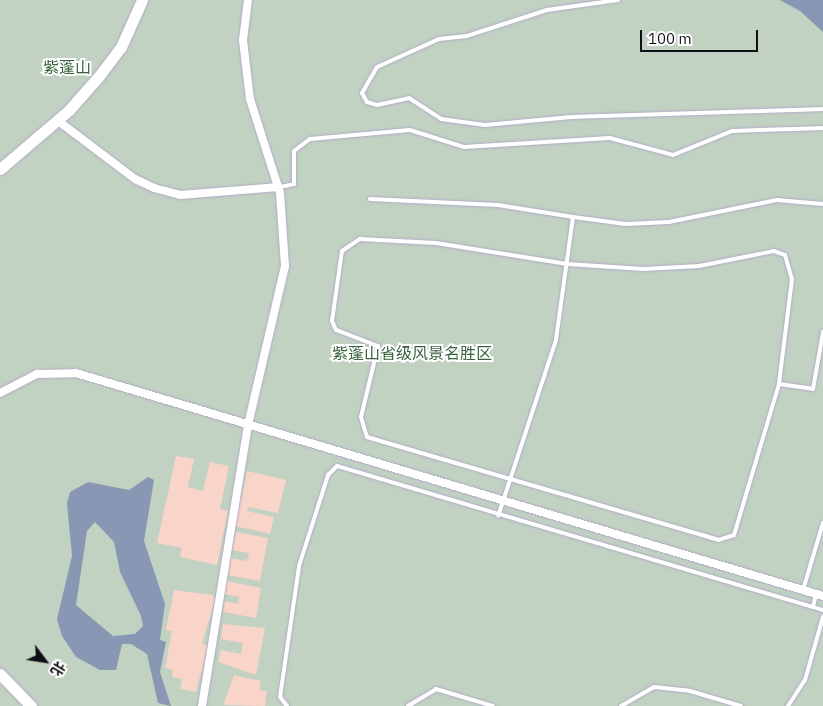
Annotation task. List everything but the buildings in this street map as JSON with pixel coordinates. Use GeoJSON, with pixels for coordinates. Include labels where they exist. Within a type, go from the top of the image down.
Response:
{"type":"FeatureCollection","features":[{"type":"Feature","properties":{"kind":"street"},"geometry":{"type":"LineString","coordinates":[[0,169],[57,120],[111,62],[142,0]]}},
{"type":"Feature","properties":{"kind":"street"},"geometry":{"type":"LineString","coordinates":[[202,706],[248,424],[282,292],[284,230],[279,187],[250,99],[243,40],[248,0]]}},
{"type":"Feature","properties":{"kind":"street"},"geometry":{"type":"LineString","coordinates":[[57,120],[135,179],[154,188],[180,194],[279,187]]}},
{"type":"Feature","properties":{"kind":"street"},"geometry":{"type":"LineString","coordinates":[[0,393],[37,374],[76,373],[502,503],[820,595]]}},
{"type":"Feature","properties":{"kind":"street"},"geometry":{"type":"LineString","coordinates":[[0,674],[31,706]]}},
{"type":"Feature","properties":{"kind":"lane"},"geometry":{"type":"LineString","coordinates":[[618,0],[547,10],[468,36],[439,39],[376,67],[362,93],[372,103],[409,98],[440,119],[485,125],[572,117],[823,109]]}},
{"type":"Feature","properties":{"kind":"lane"},"geometry":{"type":"LineString","coordinates":[[279,187],[294,184],[294,150],[310,138],[404,130],[464,147],[610,138],[673,155],[732,131],[823,128]]}},
{"type":"Feature","properties":{"kind":"lane"},"geometry":{"type":"LineString","coordinates":[[370,199],[498,205],[626,224],[670,222],[777,200],[823,204]]}},
{"type":"Feature","properties":{"kind":"lane"},"geometry":{"type":"LineString","coordinates":[[498,516],[556,340],[573,217]]}},
{"type":"Feature","properties":{"kind":"lane"},"geometry":{"type":"LineString","coordinates":[[360,239],[388,240],[436,243],[567,264],[644,269],[699,266],[782,253],[790,263],[792,279],[779,384],[734,535],[727,540],[368,437],[361,429],[379,349],[375,341],[340,332],[332,324],[331,301],[342,252],[360,239]]}},
{"type":"Feature","properties":{"kind":"lane"},"geometry":{"type":"LineString","coordinates":[[779,384],[813,389],[823,332]]}},
{"type":"Feature","properties":{"kind":"lane"},"geometry":{"type":"LineString","coordinates":[[288,706],[280,697],[300,566],[333,468],[339,466],[498,516],[823,610]]}},
{"type":"Feature","properties":{"kind":"lane"},"geometry":{"type":"LineString","coordinates":[[803,590],[823,523]]}},
{"type":"Feature","properties":{"kind":"lane"},"geometry":{"type":"LineString","coordinates":[[812,607],[820,595]]}},
{"type":"Feature","properties":{"kind":"lane"},"geometry":{"type":"LineString","coordinates":[[788,706],[805,680],[823,617]]}},
{"type":"Feature","properties":{"kind":"lane"},"geometry":{"type":"LineString","coordinates":[[621,706],[654,687],[690,691],[740,706]]}},
{"type":"Feature","properties":{"kind":"lane"},"geometry":{"type":"LineString","coordinates":[[408,706],[436,688],[493,706]]}},
{"type":"Feature","properties":{"kind":"green space","name":"紫蓬山省级风景名胜区"},"geometry":{"type":"Polygon","coordinates":[[[0,0],[823,0],[823,706],[0,706],[0,0]]]}},
{"type":"Feature","properties":{"kind":"water"},"geometry":{"type":"Polygon","coordinates":[[[780,0],[823,0],[823,32],[800,11],[780,0]]]}},
{"type":"Feature","properties":{"kind":"water"},"geometry":{"type":"Polygon","coordinates":[[[148,477],[154,480],[144,541],[165,604],[160,640],[166,642],[160,672],[171,706],[158,703],[147,654],[131,644],[122,644],[116,670],[100,670],[76,657],[62,636],[57,619],[72,556],[67,503],[70,492],[88,482],[129,490],[148,477]],[[95,522],[87,531],[76,605],[113,636],[135,634],[143,626],[141,616],[120,572],[114,542],[95,522]]]}},
{"type":"Feature","properties":{"kind":"park label","name":"紫蓬山"},"geometry":{"type":"Point","coordinates":[67,67]}}]}
